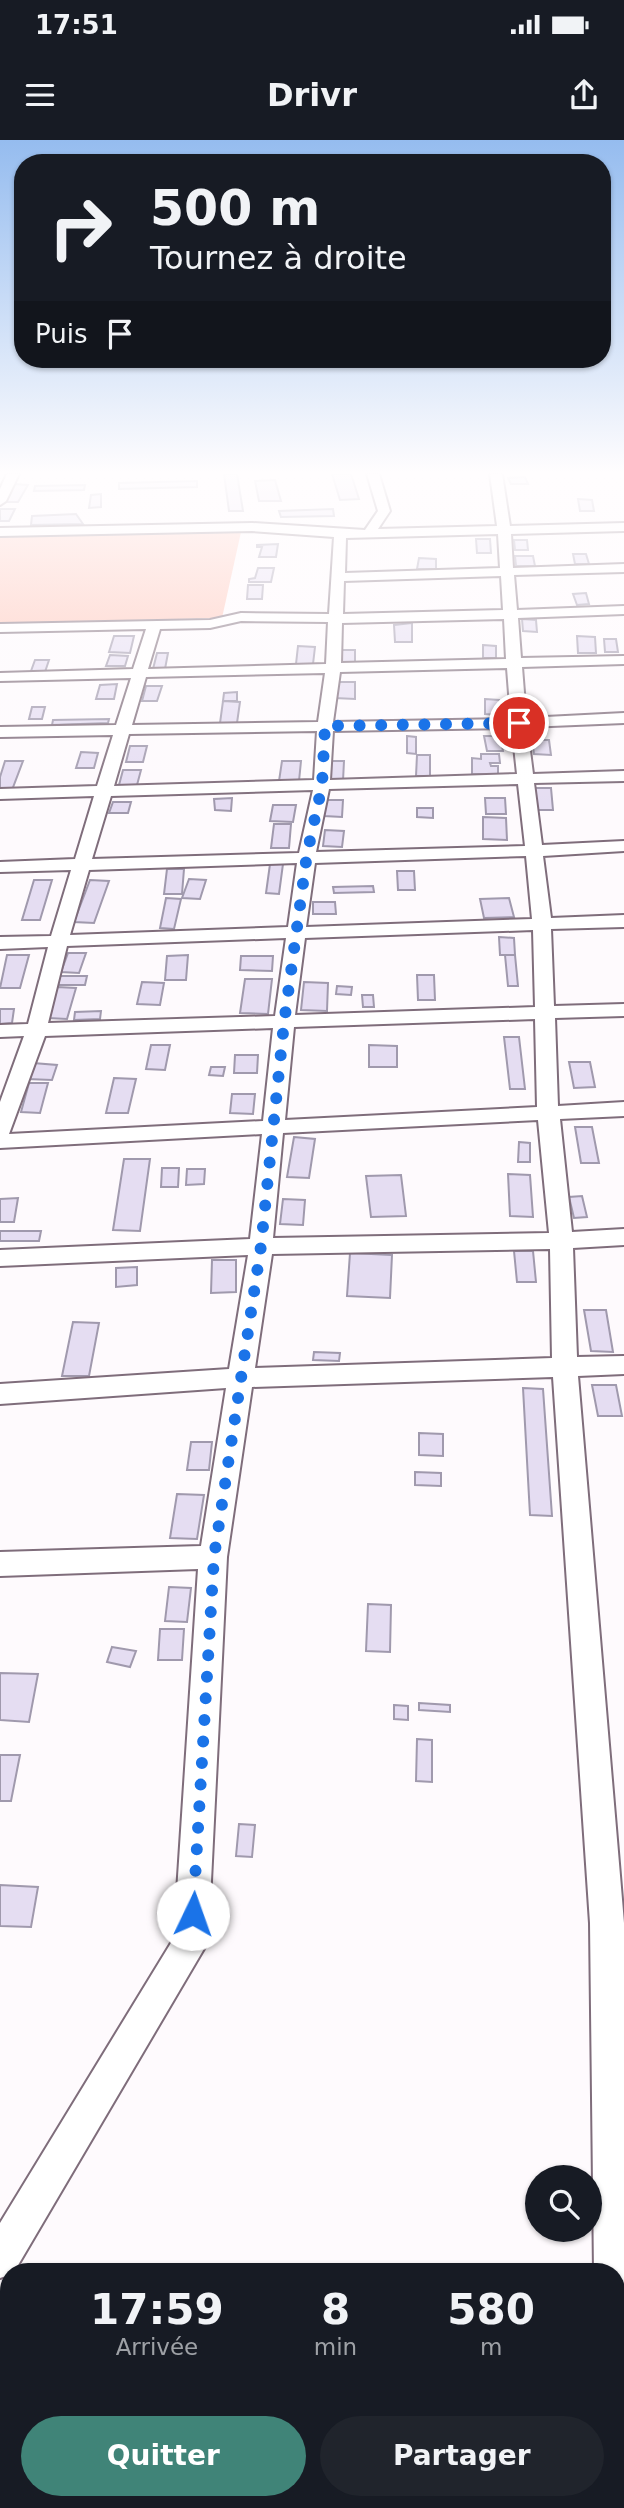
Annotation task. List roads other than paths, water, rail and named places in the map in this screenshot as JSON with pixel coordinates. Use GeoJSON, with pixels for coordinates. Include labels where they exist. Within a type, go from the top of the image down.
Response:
{"type":"FeatureCollection","features":[{"type":"Feature","properties":{"kind":"street"},"geometry":{"type":"LineString","coordinates":[[0,2259],[191,1942],[214,1557],[261,1246],[284,1023],[306,859],[322,786],[338,585]]}},
{"type":"Feature","properties":{"kind":"street"},"geometry":{"type":"LineString","coordinates":[[509,585],[519,723],[542,924],[548,1111],[561,1241],[565,1367],[607,1923],[613,2263]]}},
{"type":"Feature","properties":{"kind":"street"},"geometry":{"type":"LineString","coordinates":[[0,628],[210,624],[240,617],[337,619],[511,616],[624,610]]}},
{"type":"Feature","properties":{"kind":"street"},"geometry":{"type":"LineString","coordinates":[[0,1131],[37,1029],[59,941],[154,625]]}},
{"type":"Feature","properties":{"kind":"street"},"geometry":{"type":"LineString","coordinates":[[0,677],[624,660]]}},
{"type":"Feature","properties":{"kind":"street"},"geometry":{"type":"LineString","coordinates":[[0,732],[519,723],[624,718]]}},
{"type":"Feature","properties":{"kind":"street"},"geometry":{"type":"LineString","coordinates":[[0,794],[624,776]]}},
{"type":"Feature","properties":{"kind":"street"},"geometry":{"type":"LineString","coordinates":[[0,867],[533,851],[624,845]]}},
{"type":"Feature","properties":{"kind":"street"},"geometry":{"type":"LineString","coordinates":[[0,943],[624,921]]}},
{"type":"Feature","properties":{"kind":"street"},"geometry":{"type":"LineString","coordinates":[[0,1031],[624,1010]]}},
{"type":"Feature","properties":{"kind":"street"},"geometry":{"type":"LineString","coordinates":[[0,1141],[624,1109]]}},
{"type":"Feature","properties":{"kind":"street"},"geometry":{"type":"LineString","coordinates":[[0,1258],[261,1246],[561,1241],[624,1237]]}},
{"type":"Feature","properties":{"kind":"street"},"geometry":{"type":"LineString","coordinates":[[0,1394],[242,1378],[624,1365]]}},
{"type":"Feature","properties":{"kind":"street"},"geometry":{"type":"LineString","coordinates":[[0,1564],[214,1557]]}}]}
